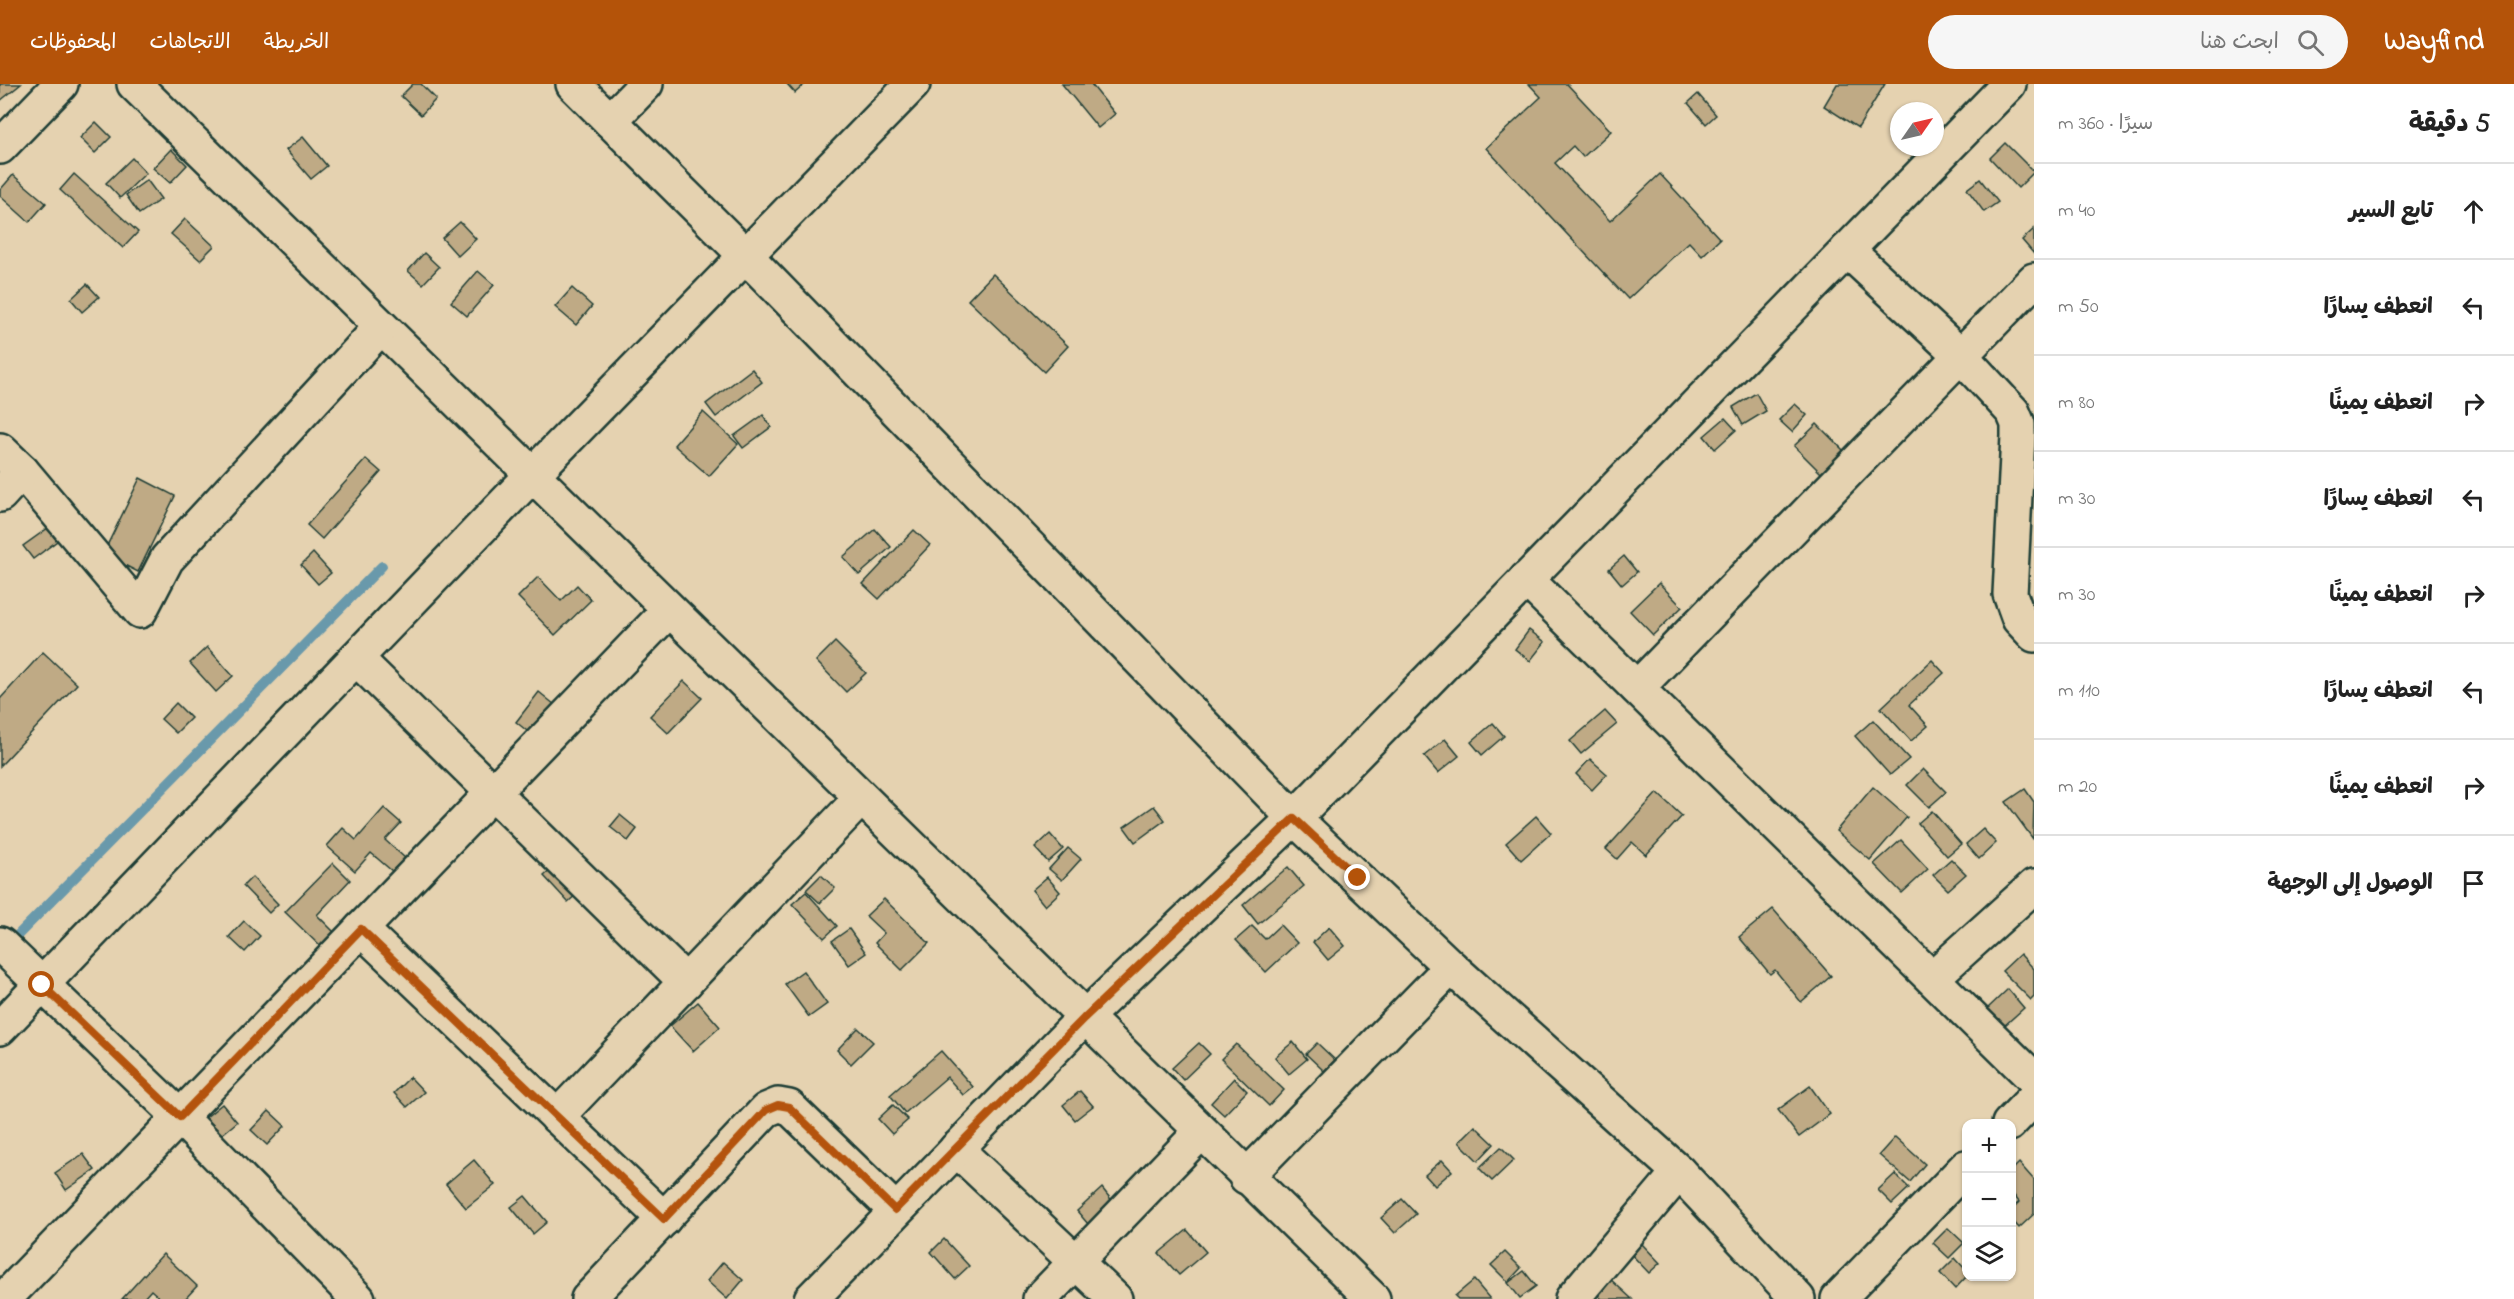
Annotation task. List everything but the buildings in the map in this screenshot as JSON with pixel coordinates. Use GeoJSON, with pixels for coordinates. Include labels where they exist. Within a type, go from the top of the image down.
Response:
{"type":"FeatureCollection","features":[{"type":"Feature","properties":{"kind":"street"},"geometry":{"type":"LineString","coordinates":[[0,147],[62,84]]}},
{"type":"Feature","properties":{"kind":"street"},"geometry":{"type":"LineString","coordinates":[[134,84],[1246,1177],[1373,1299]]}},
{"type":"Feature","properties":{"kind":"street"},"geometry":{"type":"LineString","coordinates":[[573,84],[746,256],[1294,818],[1451,966],[1678,1172],[1798,1299]]}},
{"type":"Feature","properties":{"kind":"street"},"geometry":{"type":"LineString","coordinates":[[610,121],[646,84]]}},
{"type":"Feature","properties":{"kind":"street"},"geometry":{"type":"LineString","coordinates":[[0,1028],[532,475],[913,84]]}},
{"type":"Feature","properties":{"kind":"street"},"geometry":{"type":"LineString","coordinates":[[811,1299],[1084,1018],[1294,818],[2009,84]]}},
{"type":"Feature","properties":{"kind":"street"},"geometry":{"type":"LineString","coordinates":[[1847,250],[1961,356],[2013,412],[2018,424],[2010,594],[2019,619],[2034,635]]}},
{"type":"Feature","properties":{"kind":"street"},"geometry":{"type":"LineString","coordinates":[[1637,688],[2034,280]]}},
{"type":"Feature","properties":{"kind":"street"},"geometry":{"type":"LineString","coordinates":[[11,461],[140,611],[167,559],[381,327]]}},
{"type":"Feature","properties":{"kind":"street"},"geometry":{"type":"LineString","coordinates":[[0,495],[11,461]]}},
{"type":"Feature","properties":{"kind":"street"},"geometry":{"type":"LineString","coordinates":[[1526,579],[2034,1079]]}},
{"type":"Feature","properties":{"kind":"street"},"geometry":{"type":"LineString","coordinates":[[4,1299],[669,610]]}},
{"type":"Feature","properties":{"kind":"street"},"geometry":{"type":"LineString","coordinates":[[356,657],[686,982]]}},
{"type":"Feature","properties":{"kind":"street"},"geometry":{"type":"LineString","coordinates":[[557,1117],[861,798]]}},
{"type":"Feature","properties":{"kind":"street"},"geometry":{"type":"LineString","coordinates":[[1932,978],[2034,886]]}},
{"type":"Feature","properties":{"kind":"street"},"geometry":{"type":"LineString","coordinates":[[361,929],[664,1219]]}},
{"type":"Feature","properties":{"kind":"street"},"geometry":{"type":"LineString","coordinates":[[0,944],[180,1117],[358,1299]]}},
{"type":"Feature","properties":{"kind":"street"},"geometry":{"type":"LineString","coordinates":[[1246,1177],[1451,966]]}},
{"type":"Feature","properties":{"kind":"street"},"geometry":{"type":"LineString","coordinates":[[2014,1119],[2034,1098]]}},
{"type":"Feature","properties":{"kind":"street"},"geometry":{"type":"LineString","coordinates":[[588,1299],[766,1110],[778,1105],[789,1107],[895,1210]]}},
{"type":"Feature","properties":{"kind":"street"},"geometry":{"type":"LineString","coordinates":[[1040,1299],[1201,1132]]}},
{"type":"Feature","properties":{"kind":"street"},"geometry":{"type":"LineString","coordinates":[[956,1149],[1115,1299]]}},
{"type":"Feature","properties":{"kind":"street"},"geometry":{"type":"LineString","coordinates":[[1838,1299],[1962,1171]]}},
{"type":"Feature","properties":{"kind":"street"},"geometry":{"type":"LineString","coordinates":[[1572,1299],[1678,1172]]}},
{"type":"Feature","properties":{"kind":"waterway"},"geometry":{"type":"LineString","coordinates":[[7,946],[382,566]]}},
{"type":"Feature","properties":{"kind":"route"},"geometry":{"type":"LineString","coordinates":[[42,985],[180,1117],[361,929],[664,1219],[766,1110],[778,1105],[789,1107],[895,1210],[1084,1018],[1294,818],[1358,878]]}}]}
